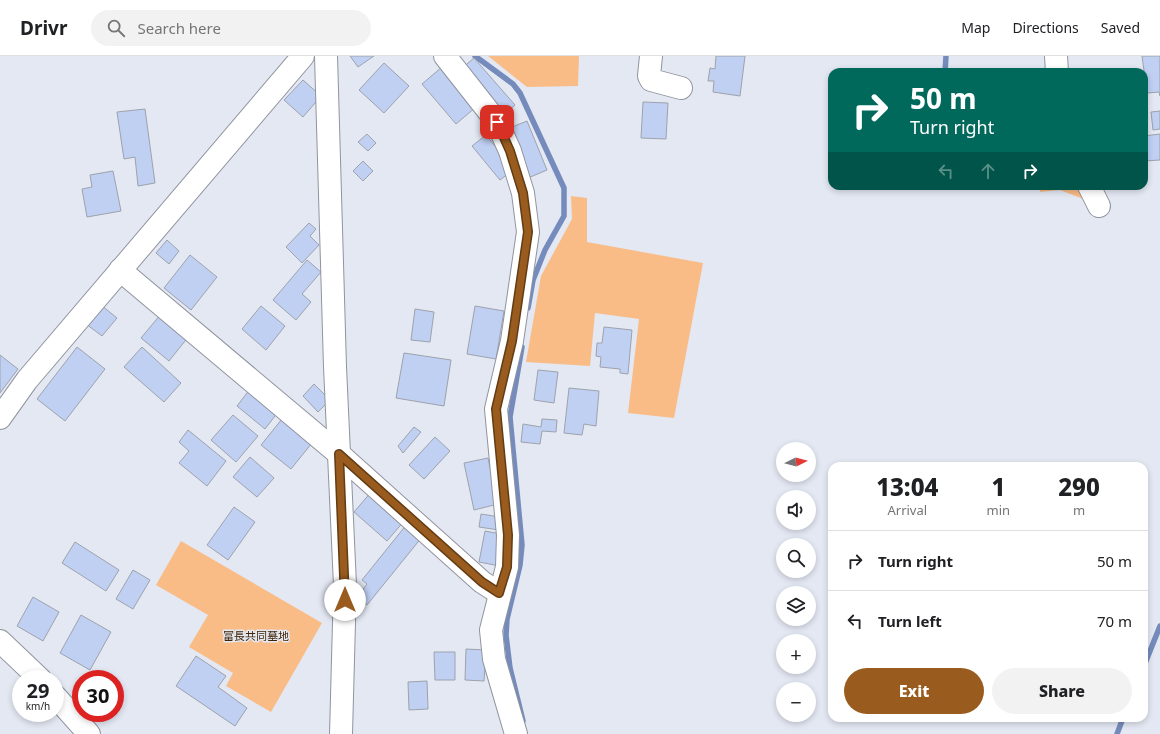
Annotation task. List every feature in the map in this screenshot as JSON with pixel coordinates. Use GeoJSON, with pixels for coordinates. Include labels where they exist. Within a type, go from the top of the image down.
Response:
{"type":"FeatureCollection","features":[{"type":"Feature","properties":{"kind":"street"},"geometry":{"type":"LineString","coordinates":[[0,418],[27,380],[303,56]]}},
{"type":"Feature","properties":{"kind":"street"},"geometry":{"type":"LineString","coordinates":[[326,56],[335,367],[345,585],[341,734]]}},
{"type":"Feature","properties":{"kind":"street"},"geometry":{"type":"LineString","coordinates":[[445,56],[497,122],[510,151],[523,193],[528,232],[512,341],[496,409],[508,535],[507,567],[499,593],[491,630],[494,659],[516,734]]}},
{"type":"Feature","properties":{"kind":"street"},"geometry":{"type":"LineString","coordinates":[[651,56],[649,76],[651,80],[681,88]]}},
{"type":"Feature","properties":{"kind":"street"},"geometry":{"type":"LineString","coordinates":[[1056,56],[1057,68]]}},
{"type":"Feature","properties":{"kind":"street"},"geometry":{"type":"LineString","coordinates":[[1091,190],[1099,206]]}},
{"type":"Feature","properties":{"kind":"street"},"geometry":{"type":"LineString","coordinates":[[120,270],[339,454],[482,582],[499,593]]}},
{"type":"Feature","properties":{"kind":"street"},"geometry":{"type":"LineString","coordinates":[[0,641],[31,670]]}},
{"type":"Feature","properties":{"kind":"street"},"geometry":{"type":"LineString","coordinates":[[64,706],[89,734]]}},
{"type":"Feature","properties":{"kind":"green space"},"geometry":{"type":"Polygon","coordinates":[[[488,56],[579,56],[578,86],[527,87],[488,56]]]}},
{"type":"Feature","properties":{"kind":"green space"},"geometry":{"type":"Polygon","coordinates":[[[1040,190],[1060,190],[1040,192],[1040,190]]]}},
{"type":"Feature","properties":{"kind":"green space"},"geometry":{"type":"Polygon","coordinates":[[[1060,190],[1083,190],[1091,202],[1060,190]]]}},
{"type":"Feature","properties":{"kind":"green space"},"geometry":{"type":"Polygon","coordinates":[[[571,196],[587,198],[587,242],[703,263],[674,418],[628,413],[639,319],[595,313],[590,366],[526,362],[541,276],[572,219],[571,196]]]}},
{"type":"Feature","properties":{"kind":"green space","name":"富長共同墓地"},"geometry":{"type":"Polygon","coordinates":[[[181,541],[322,623],[271,712],[226,686],[233,673],[189,647],[208,615],[156,585],[181,541]]]}},
{"type":"Feature","properties":{"kind":"building"},"geometry":{"type":"Polygon","coordinates":[[[350,56],[374,56],[358,67],[350,56]]]}},
{"type":"Feature","properties":{"kind":"building"},"geometry":{"type":"Polygon","coordinates":[[[716,56],[745,56],[740,96],[713,92],[714,81],[708,81],[710,68],[715,69],[716,56]]]}},
{"type":"Feature","properties":{"kind":"building"},"geometry":{"type":"Polygon","coordinates":[[[1142,56],[1160,56],[1160,96],[1159,92],[1148,93],[1148,68],[1144,68],[1142,56]]]}},
{"type":"Feature","properties":{"kind":"building"},"geometry":{"type":"Polygon","coordinates":[[[474,58],[515,105],[503,116],[461,69],[474,58]]]}},
{"type":"Feature","properties":{"kind":"building"},"geometry":{"type":"Polygon","coordinates":[[[384,63],[409,86],[384,113],[359,90],[384,63]]]}},
{"type":"Feature","properties":{"kind":"building"},"geometry":{"type":"Polygon","coordinates":[[[442,67],[476,107],[456,124],[422,84],[442,67]]]}},
{"type":"Feature","properties":{"kind":"building"},"geometry":{"type":"Polygon","coordinates":[[[303,80],[321,96],[303,117],[284,100],[303,80]]]}},
{"type":"Feature","properties":{"kind":"building"},"geometry":{"type":"Polygon","coordinates":[[[643,102],[668,103],[666,139],[641,138],[643,102]]]}},
{"type":"Feature","properties":{"kind":"building"},"geometry":{"type":"Polygon","coordinates":[[[145,109],[155,183],[138,186],[135,157],[124,159],[117,112],[145,109]]]}},
{"type":"Feature","properties":{"kind":"building"},"geometry":{"type":"Polygon","coordinates":[[[1160,111],[1160,129],[1153,130],[1151,112],[1160,111]]]}},
{"type":"Feature","properties":{"kind":"building"},"geometry":{"type":"Polygon","coordinates":[[[527,121],[547,170],[528,178],[507,129],[527,121]]]}},
{"type":"Feature","properties":{"kind":"building"},"geometry":{"type":"Polygon","coordinates":[[[367,134],[376,143],[368,151],[358,142],[367,134]]]}},
{"type":"Feature","properties":{"kind":"building"},"geometry":{"type":"Polygon","coordinates":[[[1160,134],[1160,160],[1148,161],[1148,136],[1160,134]]]}},
{"type":"Feature","properties":{"kind":"building"},"geometry":{"type":"Polygon","coordinates":[[[486,135],[514,169],[500,180],[472,146],[486,135]]]}},
{"type":"Feature","properties":{"kind":"building"},"geometry":{"type":"Polygon","coordinates":[[[363,161],[373,171],[363,181],[353,171],[363,161]]]}},
{"type":"Feature","properties":{"kind":"building"},"geometry":{"type":"Polygon","coordinates":[[[113,171],[121,211],[87,217],[82,189],[92,187],[90,175],[113,171]]]}},
{"type":"Feature","properties":{"kind":"building"},"geometry":{"type":"Polygon","coordinates":[[[309,223],[316,229],[310,236],[319,245],[302,263],[286,247],[309,223]]]}},
{"type":"Feature","properties":{"kind":"building"},"geometry":{"type":"Polygon","coordinates":[[[167,240],[179,251],[169,264],[156,253],[167,240]]]}},
{"type":"Feature","properties":{"kind":"building"},"geometry":{"type":"Polygon","coordinates":[[[190,255],[217,277],[191,310],[164,288],[190,255]]]}},
{"type":"Feature","properties":{"kind":"building"},"geometry":{"type":"Polygon","coordinates":[[[307,260],[321,272],[302,294],[311,302],[296,320],[273,300],[307,260]]]}},
{"type":"Feature","properties":{"kind":"building"},"geometry":{"type":"Polygon","coordinates":[[[101,305],[117,318],[102,336],[86,324],[101,305]]]}},
{"type":"Feature","properties":{"kind":"building"},"geometry":{"type":"Polygon","coordinates":[[[261,306],[285,326],[266,350],[242,329],[261,306]]]}},
{"type":"Feature","properties":{"kind":"building"},"geometry":{"type":"Polygon","coordinates":[[[475,306],[504,311],[496,359],[467,354],[475,306]]]}},
{"type":"Feature","properties":{"kind":"building"},"geometry":{"type":"Polygon","coordinates":[[[415,309],[434,312],[430,342],[411,340],[415,309]]]}},
{"type":"Feature","properties":{"kind":"building"},"geometry":{"type":"Polygon","coordinates":[[[161,314],[189,336],[169,361],[141,338],[161,314]]]}},
{"type":"Feature","properties":{"kind":"building"},"geometry":{"type":"Polygon","coordinates":[[[604,327],[632,330],[628,374],[620,373],[620,369],[600,367],[601,357],[596,356],[597,343],[602,343],[604,327]]]}},
{"type":"Feature","properties":{"kind":"building"},"geometry":{"type":"Polygon","coordinates":[[[77,347],[105,369],[65,421],[37,399],[77,347]]]}},
{"type":"Feature","properties":{"kind":"building"},"geometry":{"type":"Polygon","coordinates":[[[142,347],[181,383],[164,402],[124,367],[142,347]]]}},
{"type":"Feature","properties":{"kind":"building"},"geometry":{"type":"Polygon","coordinates":[[[404,353],[451,360],[444,406],[396,398],[404,353]]]}},
{"type":"Feature","properties":{"kind":"building"},"geometry":{"type":"Polygon","coordinates":[[[0,355],[18,369],[0,393],[0,355]]]}},
{"type":"Feature","properties":{"kind":"building"},"geometry":{"type":"Polygon","coordinates":[[[538,370],[558,372],[554,403],[534,400],[538,370]]]}},
{"type":"Feature","properties":{"kind":"building"},"geometry":{"type":"Polygon","coordinates":[[[314,384],[330,400],[318,412],[303,396],[314,384]]]}},
{"type":"Feature","properties":{"kind":"building"},"geometry":{"type":"Polygon","coordinates":[[[569,388],[599,391],[596,426],[584,424],[582,435],[564,433],[569,388]]]}},
{"type":"Feature","properties":{"kind":"building"},"geometry":{"type":"Polygon","coordinates":[[[250,389],[278,412],[265,429],[237,406],[250,389]]]}},
{"type":"Feature","properties":{"kind":"building"},"geometry":{"type":"Polygon","coordinates":[[[233,415],[258,436],[236,462],[211,440],[233,415]]]}},
{"type":"Feature","properties":{"kind":"building"},"geometry":{"type":"Polygon","coordinates":[[[282,419],[312,443],[291,469],[261,445],[282,419]]]}},
{"type":"Feature","properties":{"kind":"building"},"geometry":{"type":"Polygon","coordinates":[[[542,419],[557,420],[556,432],[542,431],[540,444],[521,442],[523,424],[541,427],[542,419]]]}},
{"type":"Feature","properties":{"kind":"building"},"geometry":{"type":"Polygon","coordinates":[[[414,427],[421,432],[403,453],[398,446],[414,427]]]}},
{"type":"Feature","properties":{"kind":"building"},"geometry":{"type":"Polygon","coordinates":[[[188,430],[226,461],[207,486],[179,463],[189,451],[179,442],[188,430]]]}},
{"type":"Feature","properties":{"kind":"building"},"geometry":{"type":"Polygon","coordinates":[[[435,437],[450,451],[424,479],[409,465],[435,437]]]}},
{"type":"Feature","properties":{"kind":"building"},"geometry":{"type":"Polygon","coordinates":[[[250,457],[274,478],[257,497],[233,477],[250,457]]]}},
{"type":"Feature","properties":{"kind":"building"},"geometry":{"type":"Polygon","coordinates":[[[488,458],[498,504],[474,510],[464,463],[488,458]]]}},
{"type":"Feature","properties":{"kind":"building"},"geometry":{"type":"Polygon","coordinates":[[[372,491],[405,520],[387,541],[354,512],[372,491]]]}},
{"type":"Feature","properties":{"kind":"building"},"geometry":{"type":"Polygon","coordinates":[[[234,507],[255,522],[228,560],[207,545],[234,507]]]}},
{"type":"Feature","properties":{"kind":"building"},"geometry":{"type":"Polygon","coordinates":[[[481,514],[500,517],[499,530],[479,527],[481,514]]]}},
{"type":"Feature","properties":{"kind":"building"},"geometry":{"type":"Polygon","coordinates":[[[407,524],[422,537],[367,605],[357,597],[367,584],[362,580],[407,524]]]}},
{"type":"Feature","properties":{"kind":"building"},"geometry":{"type":"Polygon","coordinates":[[[485,531],[506,535],[500,566],[479,562],[485,531]]]}},
{"type":"Feature","properties":{"kind":"building"},"geometry":{"type":"Polygon","coordinates":[[[75,542],[119,570],[106,591],[62,563],[75,542]]]}},
{"type":"Feature","properties":{"kind":"building"},"geometry":{"type":"Polygon","coordinates":[[[133,570],[150,580],[133,609],[116,599],[133,570]]]}},
{"type":"Feature","properties":{"kind":"building"},"geometry":{"type":"Polygon","coordinates":[[[33,597],[59,612],[43,641],[17,626],[33,597]]]}},
{"type":"Feature","properties":{"kind":"building"},"geometry":{"type":"Polygon","coordinates":[[[81,615],[111,632],[90,670],[60,653],[81,615]]]}},
{"type":"Feature","properties":{"kind":"building"},"geometry":{"type":"Polygon","coordinates":[[[466,649],[486,650],[484,681],[465,680],[466,649]]]}},
{"type":"Feature","properties":{"kind":"building"},"geometry":{"type":"Polygon","coordinates":[[[434,652],[455,652],[455,680],[435,680],[434,652]]]}},
{"type":"Feature","properties":{"kind":"building"},"geometry":{"type":"Polygon","coordinates":[[[196,656],[226,676],[218,687],[247,708],[235,726],[176,686],[196,656]]]}},
{"type":"Feature","properties":{"kind":"building"},"geometry":{"type":"Polygon","coordinates":[[[427,681],[428,709],[409,710],[408,682],[427,681]]]}},
{"type":"Feature","properties":{"kind":"waterway"},"geometry":{"type":"LineString","coordinates":[[475,56],[513,84],[520,93],[564,188],[564,216],[545,250],[533,280],[528,308]]}},
{"type":"Feature","properties":{"kind":"waterway"},"geometry":{"type":"LineString","coordinates":[[945,68],[946,56]]}},
{"type":"Feature","properties":{"kind":"waterway"},"geometry":{"type":"LineString","coordinates":[[522,347],[510,417],[522,545],[520,565],[507,619],[506,635],[510,668],[523,721]]}},
{"type":"Feature","properties":{"kind":"waterway"},"geometry":{"type":"LineString","coordinates":[[1148,656],[1160,626]]}},
{"type":"Feature","properties":{"kind":"waterway"},"geometry":{"type":"LineString","coordinates":[[1117,734],[1122,722]]}},
{"type":"Feature","properties":{"kind":"route"},"geometry":{"type":"LineString","coordinates":[[345,600],[339,454],[482,582],[499,593],[507,567],[508,535],[496,409],[512,341],[528,232],[523,193],[510,151],[497,122]]}}]}
